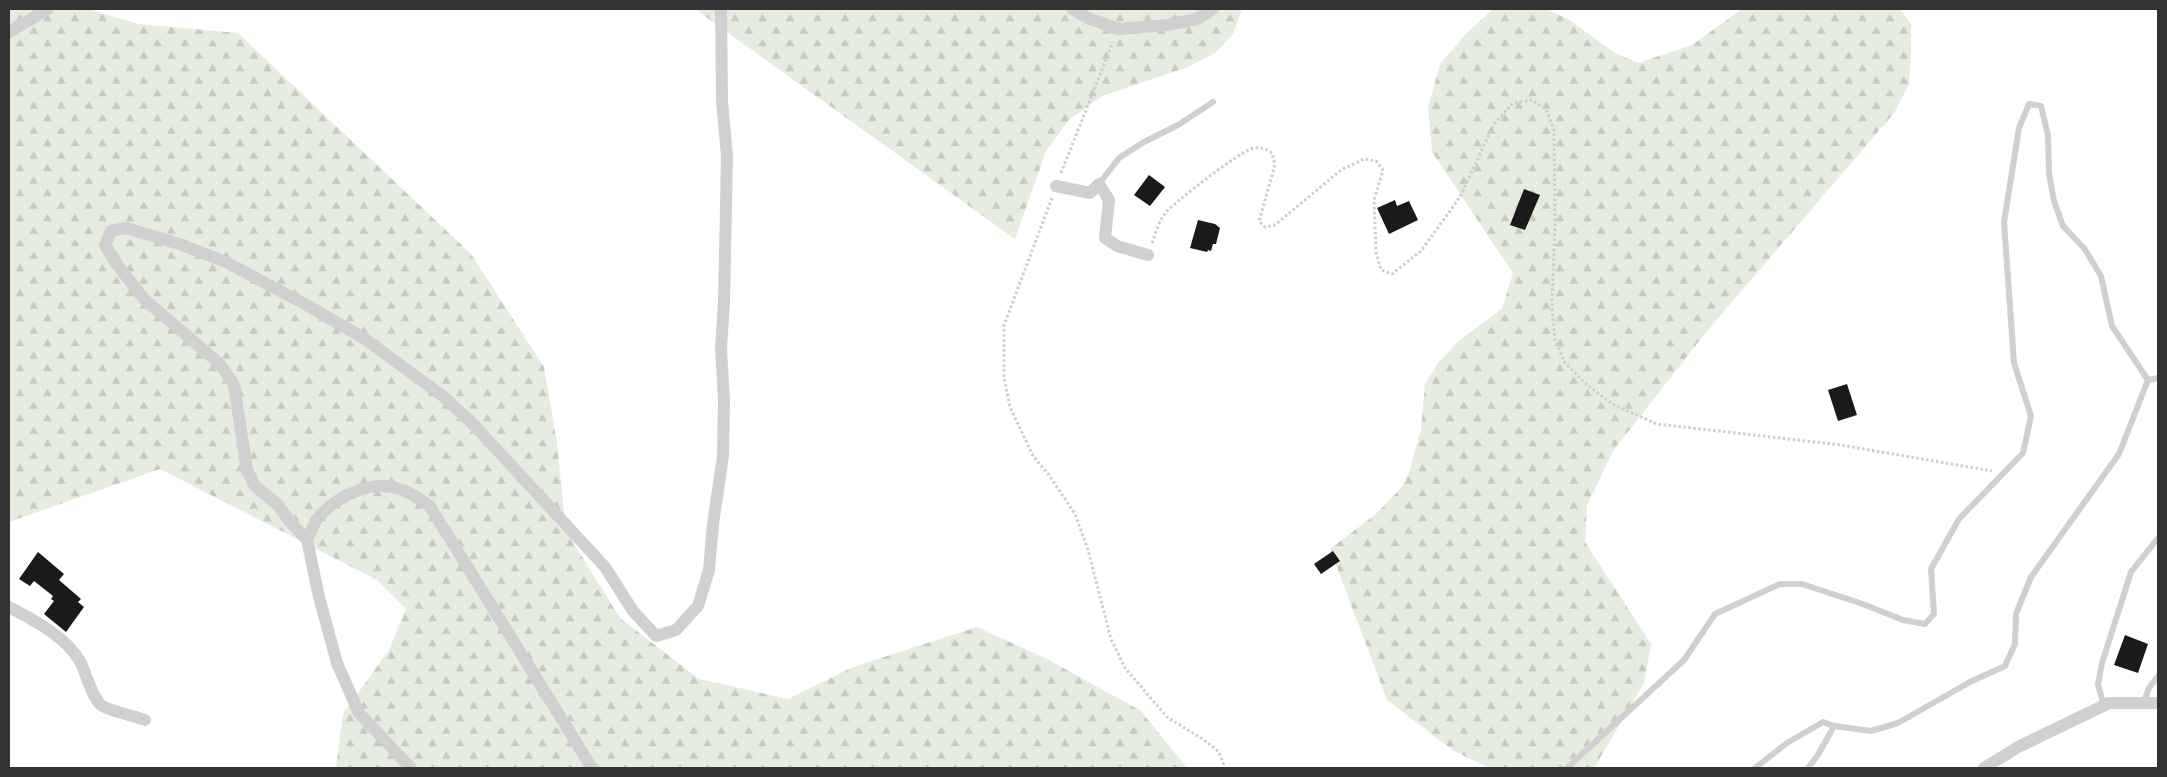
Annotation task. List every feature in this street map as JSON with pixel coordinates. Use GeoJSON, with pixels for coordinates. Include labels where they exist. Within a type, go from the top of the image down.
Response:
{"type":"FeatureCollection","features":[{"type":"Feature","properties":{"kind":"street"},"geometry":{"type":"LineString","coordinates":[[9,32],[48,9]]}},
{"type":"Feature","properties":{"kind":"street"},"geometry":{"type":"LineString","coordinates":[[411,768],[359,713],[336,664],[307,540],[290,522],[278,505],[255,486],[247,470],[234,385],[220,364],[144,299],[115,262],[105,245],[111,231],[126,228],[226,262],[312,308],[364,339],[444,396],[474,425],[605,566],[633,611],[656,636],[676,630],[698,606],[709,570],[713,524],[723,456],[724,400],[721,349],[724,302],[727,156],[722,101],[721,9]]}},
{"type":"Feature","properties":{"kind":"street"},"geometry":{"type":"LineString","coordinates":[[1072,9],[1088,18],[1118,28],[1167,25],[1197,19],[1213,9]]}},
{"type":"Feature","properties":{"kind":"street"},"geometry":{"type":"LineString","coordinates":[[1056,186],[1090,193],[1098,184],[1109,200],[1105,238],[1117,246],[1148,255]]}},
{"type":"Feature","properties":{"kind":"street"},"geometry":{"type":"LineString","coordinates":[[307,540],[317,519],[339,499],[362,489],[381,487],[401,489],[429,505],[592,768]]}},
{"type":"Feature","properties":{"kind":"street"},"geometry":{"type":"LineString","coordinates":[[9,607],[33,619],[61,641],[80,662],[95,696],[102,705],[145,720]]}},
{"type":"Feature","properties":{"kind":"street"},"geometry":{"type":"LineString","coordinates":[[1984,768],[2018,747],[2109,703],[2158,703]]}},
{"type":"Feature","properties":{"kind":"lane"},"geometry":{"type":"LineString","coordinates":[[1098,184],[1119,158],[1144,142],[1178,125],[1213,102]]}},
{"type":"Feature","properties":{"kind":"lane"},"geometry":{"type":"LineString","coordinates":[[1567,768],[1684,660],[1715,614],[1780,584],[1802,584],[1860,603],[1903,620],[1925,624],[1934,614],[1931,569],[1959,519],[2023,453],[2031,416],[2014,363],[2004,222],[2019,128],[2029,104],[2041,106],[2048,135],[2049,173],[2054,201],[2063,226],[2084,248],[2101,276],[2112,326],[2148,380]]}},
{"type":"Feature","properties":{"kind":"lane"},"geometry":{"type":"LineString","coordinates":[[2148,380],[2158,378]]}},
{"type":"Feature","properties":{"kind":"lane"},"geometry":{"type":"LineString","coordinates":[[1756,768],[1786,743],[1823,722],[1834,726],[1871,731],[1898,723],[1970,682],[2005,666],[2015,644],[2016,614],[2031,577],[2119,454],[2148,380]]}},
{"type":"Feature","properties":{"kind":"lane"},"geometry":{"type":"LineString","coordinates":[[2104,705],[2098,685],[2102,662],[2131,572],[2158,538]]}},
{"type":"Feature","properties":{"kind":"lane"},"geometry":{"type":"LineString","coordinates":[[2144,702],[2149,688],[2158,676]]}},
{"type":"Feature","properties":{"kind":"lane"},"geometry":{"type":"LineString","coordinates":[[1808,768],[1818,755],[1834,726]]}},
{"type":"Feature","properties":{"kind":"path"},"geometry":{"type":"LineString","coordinates":[[1118,28],[1090,95],[1004,325],[1004,377],[1010,407],[1033,456],[1049,475],[1075,514],[1088,550],[1111,639],[1124,668],[1167,717],[1204,740],[1219,752],[1225,768]]}},
{"type":"Feature","properties":{"kind":"path"},"geometry":{"type":"LineString","coordinates":[[1148,255],[1158,226],[1166,212],[1209,176],[1252,148],[1264,148],[1272,153],[1275,165],[1259,221],[1265,227],[1275,225],[1341,170],[1364,159],[1376,161],[1383,170],[1374,200],[1376,252],[1381,270],[1392,274],[1421,251],[1460,197],[1494,124],[1513,103],[1532,100],[1546,109],[1554,130],[1555,225],[1552,308],[1555,340],[1565,363],[1585,383],[1612,404],[1657,424],[1841,444],[2004,473]]}},
{"type":"Feature","properties":{"kind":"green space"},"geometry":{"type":"Polygon","coordinates":[[[9,9],[88,9],[138,24],[238,33],[471,254],[544,367],[557,443],[566,531],[620,618],[699,679],[788,699],[853,667],[977,627],[1047,659],[1141,711],[1187,768],[336,768],[343,714],[389,650],[406,609],[377,580],[160,469],[9,522],[9,9]]]}},
{"type":"Feature","properties":{"kind":"green space"},"geometry":{"type":"Polygon","coordinates":[[[695,9],[1242,9],[1233,34],[1215,53],[1188,67],[1102,96],[1069,120],[1046,151],[1015,239],[695,9]]]}},
{"type":"Feature","properties":{"kind":"green space"},"geometry":{"type":"Polygon","coordinates":[[[1493,9],[1546,9],[1568,19],[1615,53],[1638,63],[1692,45],[1742,9],[1900,9],[1911,24],[1909,84],[1894,113],[1707,331],[1613,451],[1587,505],[1585,542],[1651,644],[1644,683],[1594,768],[1489,768],[1454,751],[1387,700],[1330,549],[1376,514],[1401,488],[1409,473],[1421,429],[1425,384],[1438,363],[1461,339],[1502,309],[1513,273],[1432,152],[1428,108],[1440,64],[1465,35],[1493,9]]]}},
{"type":"Feature","properties":{"kind":"building"},"geometry":{"type":"Polygon","coordinates":[[[1149,175],[1165,187],[1150,206],[1134,195],[1149,175]]]}},
{"type":"Feature","properties":{"kind":"building"},"geometry":{"type":"Polygon","coordinates":[[[1524,189],[1540,195],[1525,230],[1510,225],[1524,189]]]}},
{"type":"Feature","properties":{"kind":"building"},"geometry":{"type":"Polygon","coordinates":[[[1395,200],[1397,206],[1409,201],[1418,220],[1389,234],[1377,208],[1395,200]]]}},
{"type":"Feature","properties":{"kind":"building"},"geometry":{"type":"Polygon","coordinates":[[[1198,220],[1215,224],[1220,228],[1216,244],[1213,244],[1211,251],[1208,250],[1207,252],[1190,248],[1198,220]]]}},
{"type":"Feature","properties":{"kind":"building"},"geometry":{"type":"Polygon","coordinates":[[[1847,384],[1857,415],[1838,421],[1828,390],[1847,384]]]}},
{"type":"Feature","properties":{"kind":"building"},"geometry":{"type":"Polygon","coordinates":[[[1333,551],[1340,561],[1321,574],[1314,564],[1333,551]]]}},
{"type":"Feature","properties":{"kind":"building"},"geometry":{"type":"Polygon","coordinates":[[[38,552],[64,574],[59,580],[81,599],[78,602],[84,607],[66,632],[44,614],[54,601],[51,599],[53,596],[34,581],[30,586],[19,579],[38,552]]]}},
{"type":"Feature","properties":{"kind":"building"},"geometry":{"type":"Polygon","coordinates":[[[2125,635],[2148,644],[2138,673],[2114,665],[2125,635]]]}}]}
